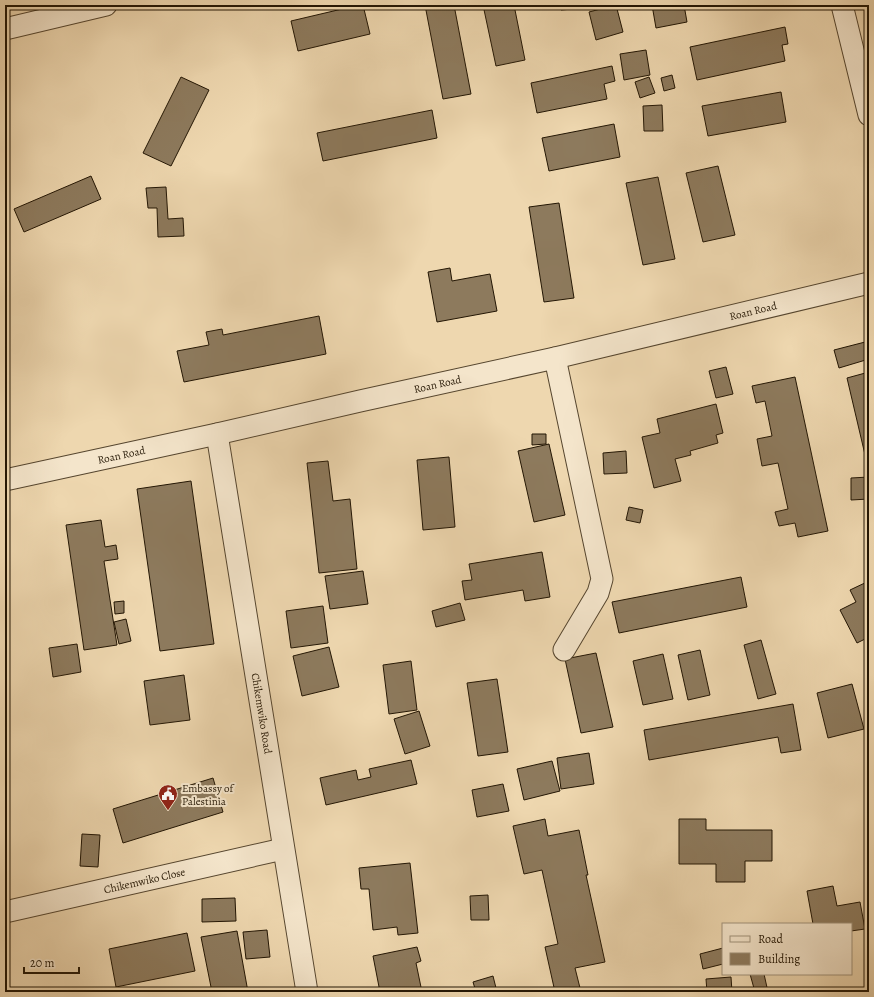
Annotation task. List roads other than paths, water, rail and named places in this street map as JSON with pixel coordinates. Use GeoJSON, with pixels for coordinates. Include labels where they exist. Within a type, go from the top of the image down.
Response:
{"type":"FeatureCollection","features":[{"type":"Feature","properties":{"kind":"street"},"geometry":{"type":"LineString","coordinates":[[5,29],[106,5]]}},
{"type":"Feature","properties":{"kind":"street"},"geometry":{"type":"LineString","coordinates":[[842,5],[869,115]]}},
{"type":"Feature","properties":{"kind":"street","name":"Roan Road"},"geometry":{"type":"LineString","coordinates":[[5,480],[554,358],[869,283]]}},
{"type":"Feature","properties":{"kind":"street"},"geometry":{"type":"LineString","coordinates":[[554,358],[602,579],[598,593],[564,650]]}},
{"type":"Feature","properties":{"kind":"street","name":"Chikemwiko Road"},"geometry":{"type":"LineString","coordinates":[[217,434],[283,849],[308,992]]}},
{"type":"Feature","properties":{"kind":"street","name":"Chikemwiko Close"},"geometry":{"type":"LineString","coordinates":[[5,912],[283,849]]}},
{"type":"Feature","properties":{"kind":"place","name":"Embassy of Palestinia"},"geometry":{"type":"Point","coordinates":[168,811]}}]}
